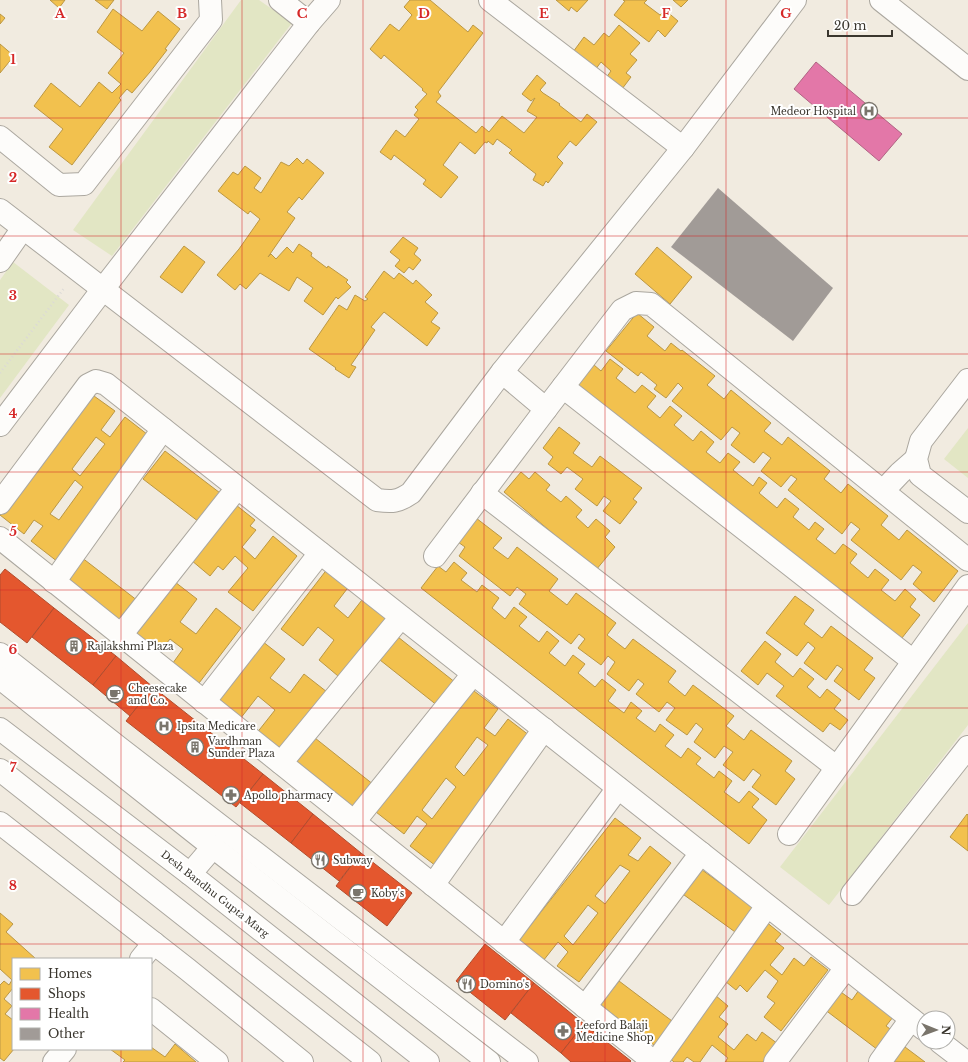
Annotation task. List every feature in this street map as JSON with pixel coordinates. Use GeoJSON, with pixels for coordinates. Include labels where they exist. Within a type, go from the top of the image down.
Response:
{"type":"FeatureCollection","features":[{"type":"Feature","properties":{"kind":"street"},"geometry":{"type":"LineString","coordinates":[[0,137],[59,185],[84,184],[211,20],[210,0]]}},
{"type":"Feature","properties":{"kind":"street"},"geometry":{"type":"LineString","coordinates":[[280,0],[310,23]]}},
{"type":"Feature","properties":{"kind":"street"},"geometry":{"type":"LineString","coordinates":[[0,425],[103,289],[329,0]]}},
{"type":"Feature","properties":{"kind":"street"},"geometry":{"type":"LineString","coordinates":[[490,0],[683,148]]}},
{"type":"Feature","properties":{"kind":"street"},"geometry":{"type":"LineString","coordinates":[[0,210],[377,500],[392,502],[402,500],[411,493],[502,372],[683,148],[794,0]]}},
{"type":"Feature","properties":{"kind":"street"},"geometry":{"type":"LineString","coordinates":[[881,0],[968,69]]}},
{"type":"Feature","properties":{"kind":"street"},"geometry":{"type":"LineString","coordinates":[[0,261],[23,228]]}},
{"type":"Feature","properties":{"kind":"street"},"geometry":{"type":"LineString","coordinates":[[435,556],[622,310],[636,303],[651,304],[968,560]]}},
{"type":"Feature","properties":{"kind":"street"},"geometry":{"type":"LineString","coordinates":[[502,372],[546,409]]}},
{"type":"Feature","properties":{"kind":"street"},"geometry":{"type":"LineString","coordinates":[[968,380],[921,441],[916,459],[920,475],[968,512]]}},
{"type":"Feature","properties":{"kind":"street"},"geometry":{"type":"LineString","coordinates":[[0,503],[88,384],[96,381],[106,384],[916,1022]]}},
{"type":"Feature","properties":{"kind":"street"},"geometry":{"type":"LineString","coordinates":[[563,387],[913,661]]}},
{"type":"Feature","properties":{"kind":"street"},"geometry":{"type":"LineString","coordinates":[[54,582],[162,429]]}},
{"type":"Feature","properties":{"kind":"street"},"geometry":{"type":"LineString","coordinates":[[883,491],[916,459]]}},
{"type":"Feature","properties":{"kind":"street"},"geometry":{"type":"LineString","coordinates":[[121,635],[237,488]]}},
{"type":"Feature","properties":{"kind":"street"},"geometry":{"type":"LineString","coordinates":[[482,493],[836,767]]}},
{"type":"Feature","properties":{"kind":"street"},"geometry":{"type":"LineString","coordinates":[[0,538],[655,1062],[767,906]]}},
{"type":"Feature","properties":{"kind":"street"},"geometry":{"type":"LineString","coordinates":[[204,702],[320,553]]}},
{"type":"Feature","properties":{"kind":"street"},"geometry":{"type":"LineString","coordinates":[[789,834],[968,586]]}},
{"type":"Feature","properties":{"kind":"street"},"geometry":{"type":"LineString","coordinates":[[281,763],[401,617]]}},
{"type":"Feature","properties":{"kind":"street"},"geometry":{"type":"LineString","coordinates":[[0,654],[83,731],[213,847],[488,1062]]}},
{"type":"Feature","properties":{"kind":"street"},"geometry":{"type":"LineString","coordinates":[[354,822],[473,674]]}},
{"type":"Feature","properties":{"kind":"street"},"geometry":{"type":"LineString","coordinates":[[0,678],[83,731],[125,752],[527,1062]]}},
{"type":"Feature","properties":{"kind":"street","name":"Desh Bandhu Gupta Marg"},"geometry":{"type":"LineString","coordinates":[[0,729],[190,874],[428,1062]]}},
{"type":"Feature","properties":{"kind":"street"},"geometry":{"type":"LineString","coordinates":[[433,885],[544,730]]}},
{"type":"Feature","properties":{"kind":"street"},"geometry":{"type":"LineString","coordinates":[[852,894],[968,747]]}},
{"type":"Feature","properties":{"kind":"street"},"geometry":{"type":"LineString","coordinates":[[0,770],[370,1062]]}},
{"type":"Feature","properties":{"kind":"street"},"geometry":{"type":"LineString","coordinates":[[504,942],[618,788]]}},
{"type":"Feature","properties":{"kind":"street"},"geometry":{"type":"LineString","coordinates":[[0,823],[148,951],[302,1062]]}},
{"type":"Feature","properties":{"kind":"street"},"geometry":{"type":"LineString","coordinates":[[190,874],[213,847]]}},
{"type":"Feature","properties":{"kind":"street"},"geometry":{"type":"LineString","coordinates":[[585,1007],[701,853]]}},
{"type":"Feature","properties":{"kind":"street"},"geometry":{"type":"LineString","coordinates":[[281,900],[296,883]]}},
{"type":"Feature","properties":{"kind":"street"},"geometry":{"type":"LineString","coordinates":[[775,1062],[846,968]]}},
{"type":"Feature","properties":{"kind":"street"},"geometry":{"type":"LineString","coordinates":[[152,1010],[217,1062]]}},
{"type":"Feature","properties":{"kind":"street"},"geometry":{"type":"LineString","coordinates":[[880,1062],[916,1026]]}},
{"type":"Feature","properties":{"kind":"street"},"geometry":{"type":"LineString","coordinates":[[54,1062],[64,1050]]}},
{"type":"Feature","properties":{"kind":"street"},"geometry":{"type":"LineString","coordinates":[[950,1050],[966,1062]]}},
{"type":"Feature","properties":{"kind":"path"},"geometry":{"type":"LineString","coordinates":[[0,373],[78,269]]}},
{"type":"Feature","properties":{"kind":"green space"},"geometry":{"type":"Polygon","coordinates":[[[241,0],[259,0],[292,23],[112,256],[73,230],[241,0]]]}},
{"type":"Feature","properties":{"kind":"green space"},"geometry":{"type":"Polygon","coordinates":[[[13,262],[69,305],[0,398],[0,280],[13,262]]]}},
{"type":"Feature","properties":{"kind":"green space"},"geometry":{"type":"Polygon","coordinates":[[[968,428],[968,478],[944,459],[968,428]]]}},
{"type":"Feature","properties":{"kind":"green space"},"geometry":{"type":"Polygon","coordinates":[[[968,623],[968,725],[829,905],[780,867],[968,623]]]}},
{"type":"Feature","properties":{"kind":"building: Homes"},"geometry":{"type":"Polygon","coordinates":[[[50,0],[65,0],[59,8],[50,0]]]}},
{"type":"Feature","properties":{"kind":"building: Homes"},"geometry":{"type":"Polygon","coordinates":[[[95,0],[114,0],[107,9],[95,0]]]}},
{"type":"Feature","properties":{"kind":"building: Homes"},"geometry":{"type":"Polygon","coordinates":[[[410,0],[430,0],[468,32],[473,25],[483,33],[438,92],[441,96],[436,102],[476,133],[482,126],[489,132],[502,116],[524,133],[537,117],[527,111],[535,98],[531,101],[522,94],[537,75],[546,83],[540,90],[543,93],[560,104],[559,105],[581,122],[587,114],[597,122],[576,146],[570,141],[557,157],[563,163],[548,183],[546,181],[543,186],[533,180],[536,174],[509,153],[512,150],[497,139],[493,145],[488,141],[487,143],[485,142],[475,154],[460,142],[443,165],[458,177],[441,198],[423,184],[426,180],[394,155],[391,160],[380,152],[396,130],[405,137],[419,119],[414,115],[418,110],[415,107],[427,94],[384,55],[381,59],[370,49],[390,24],[399,31],[412,15],[404,7],[410,0]]]}},
{"type":"Feature","properties":{"kind":"building: Homes"},"geometry":{"type":"Polygon","coordinates":[[[556,0],[588,0],[577,12],[571,7],[569,11],[556,0]]]}},
{"type":"Feature","properties":{"kind":"building: Homes"},"geometry":{"type":"Polygon","coordinates":[[[623,0],[647,0],[644,3],[660,15],[665,10],[678,21],[665,37],[658,30],[649,42],[614,15],[625,1],[623,0]]]}},
{"type":"Feature","properties":{"kind":"building: Homes"},"geometry":{"type":"Polygon","coordinates":[[[673,0],[688,0],[681,7],[673,0]]]}},
{"type":"Feature","properties":{"kind":"building: Homes"},"geometry":{"type":"Polygon","coordinates":[[[113,9],[142,31],[158,11],[180,29],[165,49],[167,50],[132,93],[127,89],[119,98],[121,100],[72,165],[49,147],[63,129],[34,106],[51,83],[80,107],[99,82],[112,93],[121,84],[108,73],[124,53],[97,32],[113,9]]]}},
{"type":"Feature","properties":{"kind":"building: Homes"},"geometry":{"type":"Polygon","coordinates":[[[0,14],[5,18],[0,24],[0,14]]]}},
{"type":"Feature","properties":{"kind":"building: Homes"},"geometry":{"type":"Polygon","coordinates":[[[619,25],[640,43],[630,54],[637,60],[626,73],[631,77],[622,89],[606,78],[611,71],[601,62],[595,70],[573,52],[584,37],[594,45],[604,33],[609,37],[619,25]]]}},
{"type":"Feature","properties":{"kind":"building: Homes"},"geometry":{"type":"Polygon","coordinates":[[[0,44],[14,56],[0,73],[0,44]]]}},
{"type":"Feature","properties":{"kind":"building: Homes"},"geometry":{"type":"Polygon","coordinates":[[[297,158],[303,164],[307,159],[324,173],[302,200],[299,197],[287,212],[295,218],[268,257],[271,254],[276,259],[287,247],[293,253],[299,244],[312,253],[311,256],[327,268],[328,266],[348,280],[346,282],[351,287],[338,299],[336,297],[323,315],[304,301],[313,288],[297,277],[289,291],[260,273],[246,289],[240,284],[235,290],[217,275],[239,249],[260,219],[250,211],[248,214],[218,191],[233,172],[238,175],[245,166],[261,178],[254,188],[261,193],[281,162],[289,166],[297,158]]]}},
{"type":"Feature","properties":{"kind":"building: Homes"},"geometry":{"type":"Polygon","coordinates":[[[403,237],[418,248],[414,254],[421,260],[413,270],[409,267],[404,273],[395,266],[400,260],[390,252],[403,237]]]}},
{"type":"Feature","properties":{"kind":"building: Homes"},"geometry":{"type":"Polygon","coordinates":[[[184,246],[205,262],[182,293],[160,277],[184,246]]]}},
{"type":"Feature","properties":{"kind":"building: Homes"},"geometry":{"type":"Polygon","coordinates":[[[657,247],[692,277],[670,304],[635,274],[657,247]]]}},
{"type":"Feature","properties":{"kind":"building: Homes"},"geometry":{"type":"Polygon","coordinates":[[[384,271],[394,279],[399,273],[413,284],[416,280],[432,295],[425,302],[438,313],[431,322],[440,328],[427,346],[384,312],[371,327],[375,330],[351,365],[356,367],[349,378],[309,349],[339,305],[347,310],[355,295],[365,301],[368,299],[365,297],[384,271]]]}},
{"type":"Feature","properties":{"kind":"building: Homes"},"geometry":{"type":"Polygon","coordinates":[[[637,313],[654,327],[647,336],[665,351],[671,343],[715,376],[707,385],[724,399],[731,390],[771,423],[764,431],[782,445],[788,437],[830,471],[824,479],[841,493],[848,484],[888,516],[881,525],[899,540],[907,530],[958,571],[934,602],[913,584],[922,572],[913,565],[901,580],[851,540],[860,529],[851,522],[842,534],[788,490],[797,479],[791,475],[781,487],[761,471],[771,458],[763,452],[754,463],[731,445],[740,433],[732,427],[721,440],[672,401],[683,388],[678,383],[666,398],[654,389],[657,385],[641,372],[638,376],[606,351],[637,313]]]}},
{"type":"Feature","properties":{"kind":"building: Homes"},"geometry":{"type":"Polygon","coordinates":[[[610,359],[623,369],[616,378],[635,393],[642,385],[656,396],[647,407],[660,418],[670,406],[682,416],[674,425],[693,441],[701,431],[714,442],[706,452],[720,463],[728,453],[740,462],[733,470],[753,486],[759,477],[767,483],[759,493],[777,508],[785,498],[799,509],[793,517],[809,530],[815,522],[824,529],[816,539],[835,554],[843,544],[857,554],[850,563],[868,578],[875,569],[889,580],[881,590],[895,601],[905,589],[916,599],[910,607],[920,615],[898,643],[577,386],[594,365],[601,371],[610,359]]]}},
{"type":"Feature","properties":{"kind":"building: Homes"},"geometry":{"type":"Polygon","coordinates":[[[87,391],[115,411],[101,430],[110,437],[125,417],[152,438],[58,562],[31,541],[43,526],[34,520],[24,534],[0,515],[0,510],[87,391]],[[96,437],[72,469],[80,476],[105,444],[96,437]],[[75,480],[50,514],[59,520],[83,487],[75,480]]]}},
{"type":"Feature","properties":{"kind":"building: Homes"},"geometry":{"type":"Polygon","coordinates":[[[559,427],[580,443],[573,453],[592,467],[600,456],[642,488],[633,499],[637,502],[620,524],[603,511],[611,501],[604,496],[597,506],[575,489],[583,479],[567,467],[561,474],[548,464],[553,457],[543,448],[559,427]]]}},
{"type":"Feature","properties":{"kind":"building: Homes"},"geometry":{"type":"Polygon","coordinates":[[[165,451],[224,496],[203,525],[143,479],[165,451]]]}},
{"type":"Feature","properties":{"kind":"building: Homes"},"geometry":{"type":"Polygon","coordinates":[[[521,472],[529,479],[535,472],[550,485],[546,490],[561,502],[566,496],[582,510],[576,517],[588,528],[596,519],[610,531],[605,537],[615,547],[596,570],[504,492],[521,472]]]}},
{"type":"Feature","properties":{"kind":"building: Homes"},"geometry":{"type":"Polygon","coordinates":[[[236,505],[255,520],[250,526],[256,530],[242,547],[255,559],[273,536],[297,556],[253,611],[228,592],[248,568],[235,556],[223,570],[218,566],[210,576],[191,560],[236,505]]]}},
{"type":"Feature","properties":{"kind":"building: Homes"},"geometry":{"type":"Polygon","coordinates":[[[476,518],[502,538],[493,548],[508,559],[517,547],[558,579],[549,591],[567,605],[576,593],[616,623],[607,635],[625,649],[633,639],[676,671],[668,682],[685,696],[693,685],[734,716],[726,726],[744,740],[751,730],[792,761],[785,771],[795,779],[776,805],[752,787],[761,775],[753,769],[744,781],[723,765],[733,752],[724,746],[715,758],[694,742],[703,729],[696,723],[687,735],[666,720],[675,708],[667,702],[659,712],[636,694],[644,684],[638,679],[629,691],[607,674],[615,662],[608,656],[601,665],[578,648],[585,639],[579,634],[571,644],[519,604],[526,594],[517,587],[510,596],[459,556],[465,547],[458,542],[476,518]]]}},
{"type":"Feature","properties":{"kind":"building: Homes"},"geometry":{"type":"Polygon","coordinates":[[[81,557],[138,601],[119,625],[63,582],[81,557]]]}},
{"type":"Feature","properties":{"kind":"building: Homes"},"geometry":{"type":"Polygon","coordinates":[[[454,562],[467,573],[461,580],[477,592],[482,585],[499,598],[492,608],[505,619],[514,607],[527,617],[519,626],[539,642],[547,631],[559,641],[549,653],[565,666],[573,655],[585,664],[578,673],[595,687],[602,679],[616,690],[608,701],[624,713],[631,702],[642,711],[636,718],[655,732],[660,724],[674,735],[665,746],[681,758],[688,748],[701,758],[696,764],[714,778],[719,771],[732,781],[724,792],[739,803],[749,791],[759,799],[752,807],[767,820],[749,844],[421,588],[438,566],[446,572],[454,562]]]}},
{"type":"Feature","properties":{"kind":"building: Homes"},"geometry":{"type":"Polygon","coordinates":[[[328,568],[350,585],[334,606],[348,618],[365,596],[393,618],[344,681],[319,660],[334,640],[318,627],[303,646],[281,629],[328,568]]]}},
{"type":"Feature","properties":{"kind":"building: Homes"},"geometry":{"type":"Polygon","coordinates":[[[175,582],[197,599],[180,622],[196,634],[216,608],[241,628],[196,687],[170,667],[183,649],[170,639],[158,654],[134,635],[175,582]]]}},
{"type":"Feature","properties":{"kind":"building: Homes"},"geometry":{"type":"Polygon","coordinates":[[[795,596],[814,610],[804,624],[822,638],[831,626],[873,658],[864,670],[875,678],[859,700],[834,681],[843,669],[837,665],[826,680],[804,663],[815,648],[808,642],[797,656],[766,633],[795,596]]]}},
{"type":"Feature","properties":{"kind":"building: Homes"},"geometry":{"type":"Polygon","coordinates":[[[398,637],[456,683],[438,706],[380,660],[398,637]]]}},
{"type":"Feature","properties":{"kind":"building: Homes"},"geometry":{"type":"Polygon","coordinates":[[[258,638],[285,659],[270,678],[290,693],[304,674],[327,692],[281,753],[256,734],[275,710],[258,696],[240,719],[212,698],[258,638]]]}},
{"type":"Feature","properties":{"kind":"building: Homes"},"geometry":{"type":"Polygon","coordinates":[[[765,641],[781,654],[775,662],[793,677],[800,668],[814,679],[807,687],[820,698],[827,689],[841,700],[834,709],[848,720],[840,730],[830,723],[823,732],[776,696],[784,686],[767,673],[758,685],[741,671],[765,641]]]}},
{"type":"Feature","properties":{"kind":"building: Homes"},"geometry":{"type":"Polygon","coordinates":[[[470,688],[498,709],[484,728],[495,736],[508,719],[534,739],[436,866],[410,846],[427,824],[417,816],[404,834],[376,812],[470,688]],[[477,737],[455,767],[464,776],[488,745],[477,737]],[[446,778],[422,810],[432,819],[456,787],[446,778]]]}},
{"type":"Feature","properties":{"kind":"building: Homes"},"geometry":{"type":"Polygon","coordinates":[[[315,738],[374,785],[353,812],[294,764],[315,738]]]}},
{"type":"Feature","properties":{"kind":"building: Homes"},"geometry":{"type":"Polygon","coordinates":[[[967,814],[968,815],[968,851],[950,837],[967,814]]]}},
{"type":"Feature","properties":{"kind":"building: Homes"},"geometry":{"type":"Polygon","coordinates":[[[615,818],[641,838],[628,855],[638,861],[650,846],[671,863],[579,982],[557,966],[568,952],[558,942],[543,961],[518,941],[615,818]],[[620,865],[595,896],[605,904],[630,871],[620,865]],[[588,905],[564,936],[573,945],[598,913],[588,905]]]}},
{"type":"Feature","properties":{"kind":"building: Homes"},"geometry":{"type":"Polygon","coordinates":[[[698,867],[760,912],[742,937],[680,892],[698,867]]]}},
{"type":"Feature","properties":{"kind":"building: Homes"},"geometry":{"type":"Polygon","coordinates":[[[0,913],[13,924],[6,932],[35,958],[12,958],[12,980],[0,969],[0,913]]]}},
{"type":"Feature","properties":{"kind":"building: Homes"},"geometry":{"type":"Polygon","coordinates":[[[765,921],[781,934],[775,941],[784,948],[770,965],[782,975],[794,958],[804,966],[811,957],[828,970],[781,1031],[764,1017],[775,1003],[767,997],[778,981],[765,970],[747,992],[740,985],[736,990],[720,977],[765,921]]]}},
{"type":"Feature","properties":{"kind":"building: Homes"},"geometry":{"type":"Polygon","coordinates":[[[12,980],[12,989],[4,999],[12,1006],[5,1014],[12,1019],[13,1050],[4,1061],[0,1058],[0,985],[4,981],[9,985],[12,980]]]}},
{"type":"Feature","properties":{"kind":"building: Homes"},"geometry":{"type":"Polygon","coordinates":[[[619,981],[676,1024],[658,1048],[600,1005],[619,981]]]}},
{"type":"Feature","properties":{"kind":"building: Homes"},"geometry":{"type":"Polygon","coordinates":[[[838,990],[852,1000],[859,990],[893,1017],[886,1026],[897,1034],[882,1053],[824,1009],[838,990]]]}},
{"type":"Feature","properties":{"kind":"building: Homes"},"geometry":{"type":"Polygon","coordinates":[[[715,995],[728,1006],[719,1017],[728,1024],[718,1037],[734,1050],[747,1034],[756,1041],[762,1032],[778,1044],[765,1062],[725,1062],[728,1058],[712,1045],[700,1062],[694,1062],[687,1057],[683,1062],[674,1062],[667,1056],[715,995]]]}},
{"type":"Feature","properties":{"kind":"building: Homes"},"geometry":{"type":"Polygon","coordinates":[[[175,1044],[196,1062],[123,1062],[125,1060],[111,1050],[152,1050],[152,1048],[165,1057],[175,1044]]]}},
{"type":"Feature","properties":{"kind":"building: Homes"},"geometry":{"type":"Polygon","coordinates":[[[901,1044],[925,1062],[887,1062],[901,1044]]]}},
{"type":"Feature","properties":{"kind":"building: Shops"},"geometry":{"type":"Polygon","coordinates":[[[5,569],[54,608],[27,643],[0,622],[0,575],[5,569]]]}},
{"type":"Feature","properties":{"kind":"building: Shops","name":"Rajlakshmi Plaza"},"geometry":{"type":"Polygon","coordinates":[[[54,608],[116,656],[93,685],[32,637],[54,608]]]}},
{"type":"Feature","properties":{"kind":"building: Shops"},"geometry":{"type":"Polygon","coordinates":[[[116,656],[153,687],[130,716],[93,685],[116,656]]]}},
{"type":"Feature","properties":{"kind":"building: Shops","name":"Vardhman Sunder Plaza"},"geometry":{"type":"Polygon","coordinates":[[[153,687],[263,774],[236,807],[126,721],[153,687]]]}},
{"type":"Feature","properties":{"kind":"building: Shops"},"geometry":{"type":"Polygon","coordinates":[[[263,774],[313,814],[291,843],[240,803],[263,774]]]}},
{"type":"Feature","properties":{"kind":"building: Shops"},"geometry":{"type":"Polygon","coordinates":[[[313,814],[361,853],[339,881],[291,843],[313,814]]]}},
{"type":"Feature","properties":{"kind":"building: Shops"},"geometry":{"type":"Polygon","coordinates":[[[361,853],[412,893],[387,926],[336,886],[361,853]]]}},
{"type":"Feature","properties":{"kind":"building: Shops"},"geometry":{"type":"Polygon","coordinates":[[[485,944],[534,983],[505,1020],[456,981],[485,944]]]}},
{"type":"Feature","properties":{"kind":"building: Shops"},"geometry":{"type":"Polygon","coordinates":[[[534,983],[584,1024],[561,1053],[511,1013],[534,983]]]}},
{"type":"Feature","properties":{"kind":"building: Shops"},"geometry":{"type":"Polygon","coordinates":[[[584,1024],[631,1061],[571,1062],[561,1053],[584,1024]]]}},
{"type":"Feature","properties":{"kind":"building: Health"},"geometry":{"type":"Polygon","coordinates":[[[816,62],[902,134],[879,161],[794,89],[816,62]]]}},
{"type":"Feature","properties":{"kind":"building: Other"},"geometry":{"type":"Polygon","coordinates":[[[718,188],[833,288],[793,341],[671,247],[718,188]]]}},
{"type":"Feature","properties":{"kind":"place","name":"Medeor Hospital"},"geometry":{"type":"Point","coordinates":[869,111]}},
{"type":"Feature","properties":{"kind":"place","name":"Rajlakshmi Plaza"},"geometry":{"type":"Point","coordinates":[74,646]}},
{"type":"Feature","properties":{"kind":"place","name":"Cheesecake and Co."},"geometry":{"type":"Point","coordinates":[115,694]}},
{"type":"Feature","properties":{"kind":"place","name":"Ipsita Medicare"},"geometry":{"type":"Point","coordinates":[164,726]}},
{"type":"Feature","properties":{"kind":"place","name":"Vardhman Sunder Plaza"},"geometry":{"type":"Point","coordinates":[195,747]}},
{"type":"Feature","properties":{"kind":"place","name":"Apollo pharmacy"},"geometry":{"type":"Point","coordinates":[231,795]}},
{"type":"Feature","properties":{"kind":"place","name":"Subway"},"geometry":{"type":"Point","coordinates":[320,860]}},
{"type":"Feature","properties":{"kind":"place","name":"Koby's"},"geometry":{"type":"Point","coordinates":[358,893]}},
{"type":"Feature","properties":{"kind":"place","name":"Domino's"},"geometry":{"type":"Point","coordinates":[467,984]}},
{"type":"Feature","properties":{"kind":"place","name":"Leeford Balaji Medicine Shop"},"geometry":{"type":"Point","coordinates":[563,1031]}}]}
